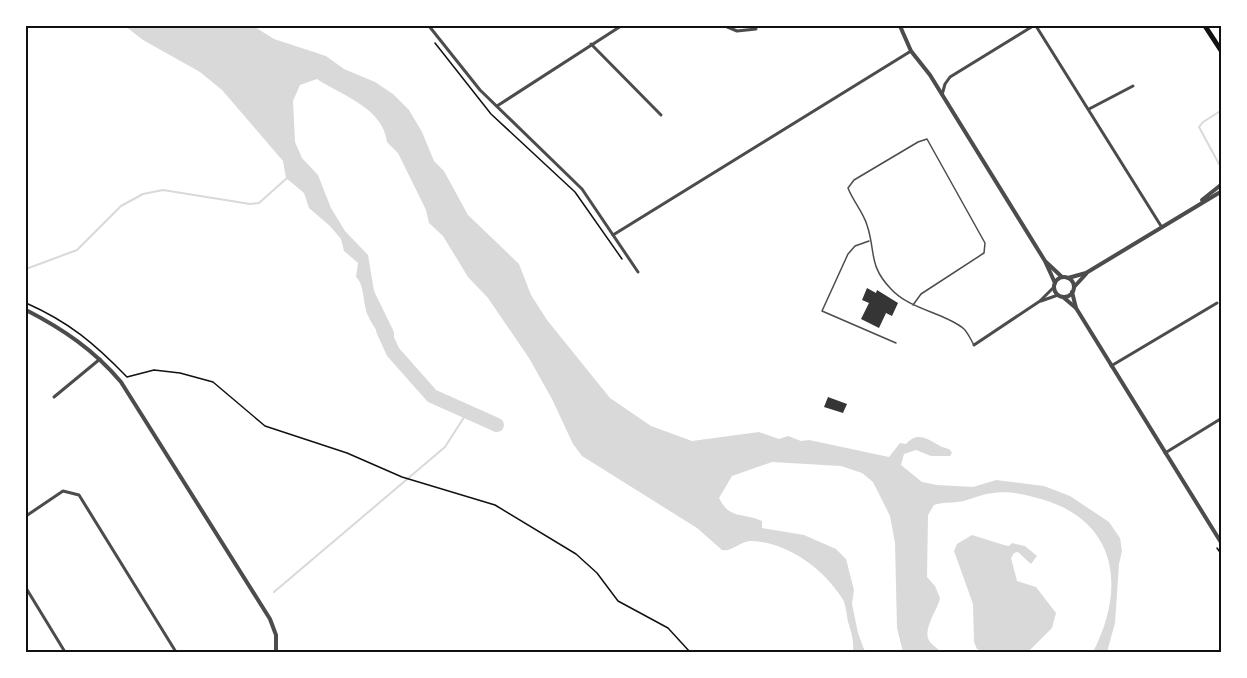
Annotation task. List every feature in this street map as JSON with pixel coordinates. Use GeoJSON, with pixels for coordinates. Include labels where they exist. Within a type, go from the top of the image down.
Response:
{"type":"FeatureCollection","features":[{"type":"Feature","properties":{"kind":"highway"},"geometry":{"type":"LineString","coordinates":[[1205,26],[1221,52]]}},
{"type":"Feature","properties":{"kind":"street"},"geometry":{"type":"LineString","coordinates":[[429,26],[497,106],[582,189],[638,272]]}},
{"type":"Feature","properties":{"kind":"street"},"geometry":{"type":"LineString","coordinates":[[497,106],[621,26]]}},
{"type":"Feature","properties":{"kind":"street"},"geometry":{"type":"LineString","coordinates":[[725,26],[737,31],[756,29]]}},
{"type":"Feature","properties":{"kind":"street"},"geometry":{"type":"LineString","coordinates":[[900,26],[911,51],[942,95],[1045,261],[1060,296],[1076,308]]}},
{"type":"Feature","properties":{"kind":"street"},"geometry":{"type":"LineString","coordinates":[[942,95],[950,77],[1034,26],[1089,109],[1161,226]]}},
{"type":"Feature","properties":{"kind":"street"},"geometry":{"type":"LineString","coordinates":[[591,44],[662,114]]}},
{"type":"Feature","properties":{"kind":"street"},"geometry":{"type":"LineString","coordinates":[[613,235],[911,51]]}},
{"type":"Feature","properties":{"kind":"street"},"geometry":{"type":"LineString","coordinates":[[1089,109],[1133,86]]}},
{"type":"Feature","properties":{"kind":"street"},"geometry":{"type":"LineString","coordinates":[[1202,200],[1221,184]]}},
{"type":"Feature","properties":{"kind":"street"},"geometry":{"type":"LineString","coordinates":[[1040,301],[1073,290],[1086,273],[1202,200],[1221,191]]}},
{"type":"Feature","properties":{"kind":"street"},"geometry":{"type":"LineString","coordinates":[[1045,261],[1065,277],[1073,290],[1076,308],[1221,543]]}},
{"type":"Feature","properties":{"kind":"street"},"geometry":{"type":"LineString","coordinates":[[974,345],[1040,301],[1054,285],[1065,277],[1086,273]]}},
{"type":"Feature","properties":{"kind":"street"},"geometry":{"type":"LineString","coordinates":[[1111,366],[1217,303]]}},
{"type":"Feature","properties":{"kind":"street"},"geometry":{"type":"LineString","coordinates":[[26,310],[66,332],[100,359],[139,407],[270,619],[276,635],[276,652]]}},
{"type":"Feature","properties":{"kind":"street"},"geometry":{"type":"LineString","coordinates":[[54,397],[100,359]]}},
{"type":"Feature","properties":{"kind":"street"},"geometry":{"type":"LineString","coordinates":[[1165,453],[1221,418]]}},
{"type":"Feature","properties":{"kind":"street"},"geometry":{"type":"LineString","coordinates":[[26,516],[63,491],[79,495],[176,652]]}},
{"type":"Feature","properties":{"kind":"street"},"geometry":{"type":"LineString","coordinates":[[26,588],[65,652]]}},
{"type":"Feature","properties":{"kind":"lane"},"geometry":{"type":"LineString","coordinates":[[913,305],[921,294],[984,253],[986,243],[927,139],[854,180],[848,188],[866,222],[871,256],[881,277],[892,291],[913,305],[963,328],[974,345]]}},
{"type":"Feature","properties":{"kind":"lane"},"geometry":{"type":"LineString","coordinates":[[870,241],[855,246],[848,254],[822,311],[896,343]]}},
{"type":"Feature","properties":{"kind":"path"},"geometry":{"type":"LineString","coordinates":[[435,43],[491,114],[575,192],[621,260],[627,256]]}},
{"type":"Feature","properties":{"kind":"path"},"geometry":{"type":"LineString","coordinates":[[127,377],[154,370],[180,372],[213,382],[265,426],[347,453],[402,477],[495,505],[527,526],[551,537],[597,573],[618,601],[668,628],[690,652]]}},
{"type":"Feature","properties":{"kind":"shaded area"},"geometry":{"type":"Polygon","coordinates":[[[125,26],[253,26],[274,39],[326,56],[344,69],[375,82],[393,94],[409,110],[422,132],[434,161],[444,171],[468,215],[519,264],[531,295],[547,320],[610,398],[651,426],[692,441],[759,432],[779,439],[788,436],[801,441],[809,440],[889,457],[900,443],[906,444],[919,437],[948,449],[952,453],[950,456],[931,456],[916,450],[904,454],[901,465],[922,482],[973,487],[996,480],[1044,486],[1070,496],[1109,522],[1120,538],[1122,551],[1115,623],[1107,652],[1093,652],[1110,604],[1111,581],[1108,560],[1100,540],[1086,523],[1067,509],[1041,499],[1005,492],[934,505],[928,515],[927,577],[935,586],[940,598],[927,632],[930,642],[940,652],[903,652],[897,628],[895,543],[890,516],[873,482],[862,473],[841,466],[772,462],[732,476],[719,498],[732,513],[762,521],[762,528],[804,535],[836,549],[846,559],[854,590],[852,604],[865,652],[853,652],[852,638],[842,598],[825,577],[804,559],[779,547],[752,541],[722,550],[697,528],[582,456],[573,444],[552,399],[529,358],[488,298],[468,277],[443,236],[429,223],[426,210],[398,153],[387,142],[384,130],[370,112],[350,97],[317,79],[300,85],[293,101],[295,142],[302,158],[318,175],[331,208],[345,231],[368,255],[374,291],[394,332],[394,342],[390,346],[380,335],[367,313],[362,288],[356,277],[358,263],[344,251],[341,239],[330,226],[309,208],[304,193],[286,178],[283,161],[222,90],[200,72],[143,40],[125,26]]]}},
{"type":"Feature","properties":{"kind":"shaded area"},"geometry":{"type":"Polygon","coordinates":[[[972,535],[1004,545],[1009,546],[1012,543],[1025,546],[1037,556],[1031,564],[1018,552],[1014,553],[1011,558],[1017,581],[1036,587],[1056,613],[1052,628],[1028,652],[984,652],[977,649],[974,642],[973,604],[954,551],[957,544],[972,535]]]}},
{"type":"Feature","properties":{"kind":"building"},"geometry":{"type":"Polygon","coordinates":[[[867,288],[876,293],[877,290],[898,303],[892,316],[886,313],[879,328],[861,319],[869,303],[862,300],[867,288]]]}},
{"type":"Feature","properties":{"kind":"building"},"geometry":{"type":"Polygon","coordinates":[[[828,397],[847,404],[843,413],[824,407],[828,397]]]}},
{"type":"Feature","properties":{"kind":"waterway"},"geometry":{"type":"LineString","coordinates":[[1219,164],[1199,127],[1222,110]]}},
{"type":"Feature","properties":{"kind":"waterway"},"geometry":{"type":"LineString","coordinates":[[26,269],[77,250],[121,206],[143,194],[163,190],[250,204],[259,203],[287,178]]}},
{"type":"Feature","properties":{"kind":"waterway"},"geometry":{"type":"LineString","coordinates":[[383,330],[393,352],[432,396],[497,425]]}},
{"type":"Feature","properties":{"kind":"waterway"},"geometry":{"type":"LineString","coordinates":[[274,592],[445,447],[468,411]]}}]}
